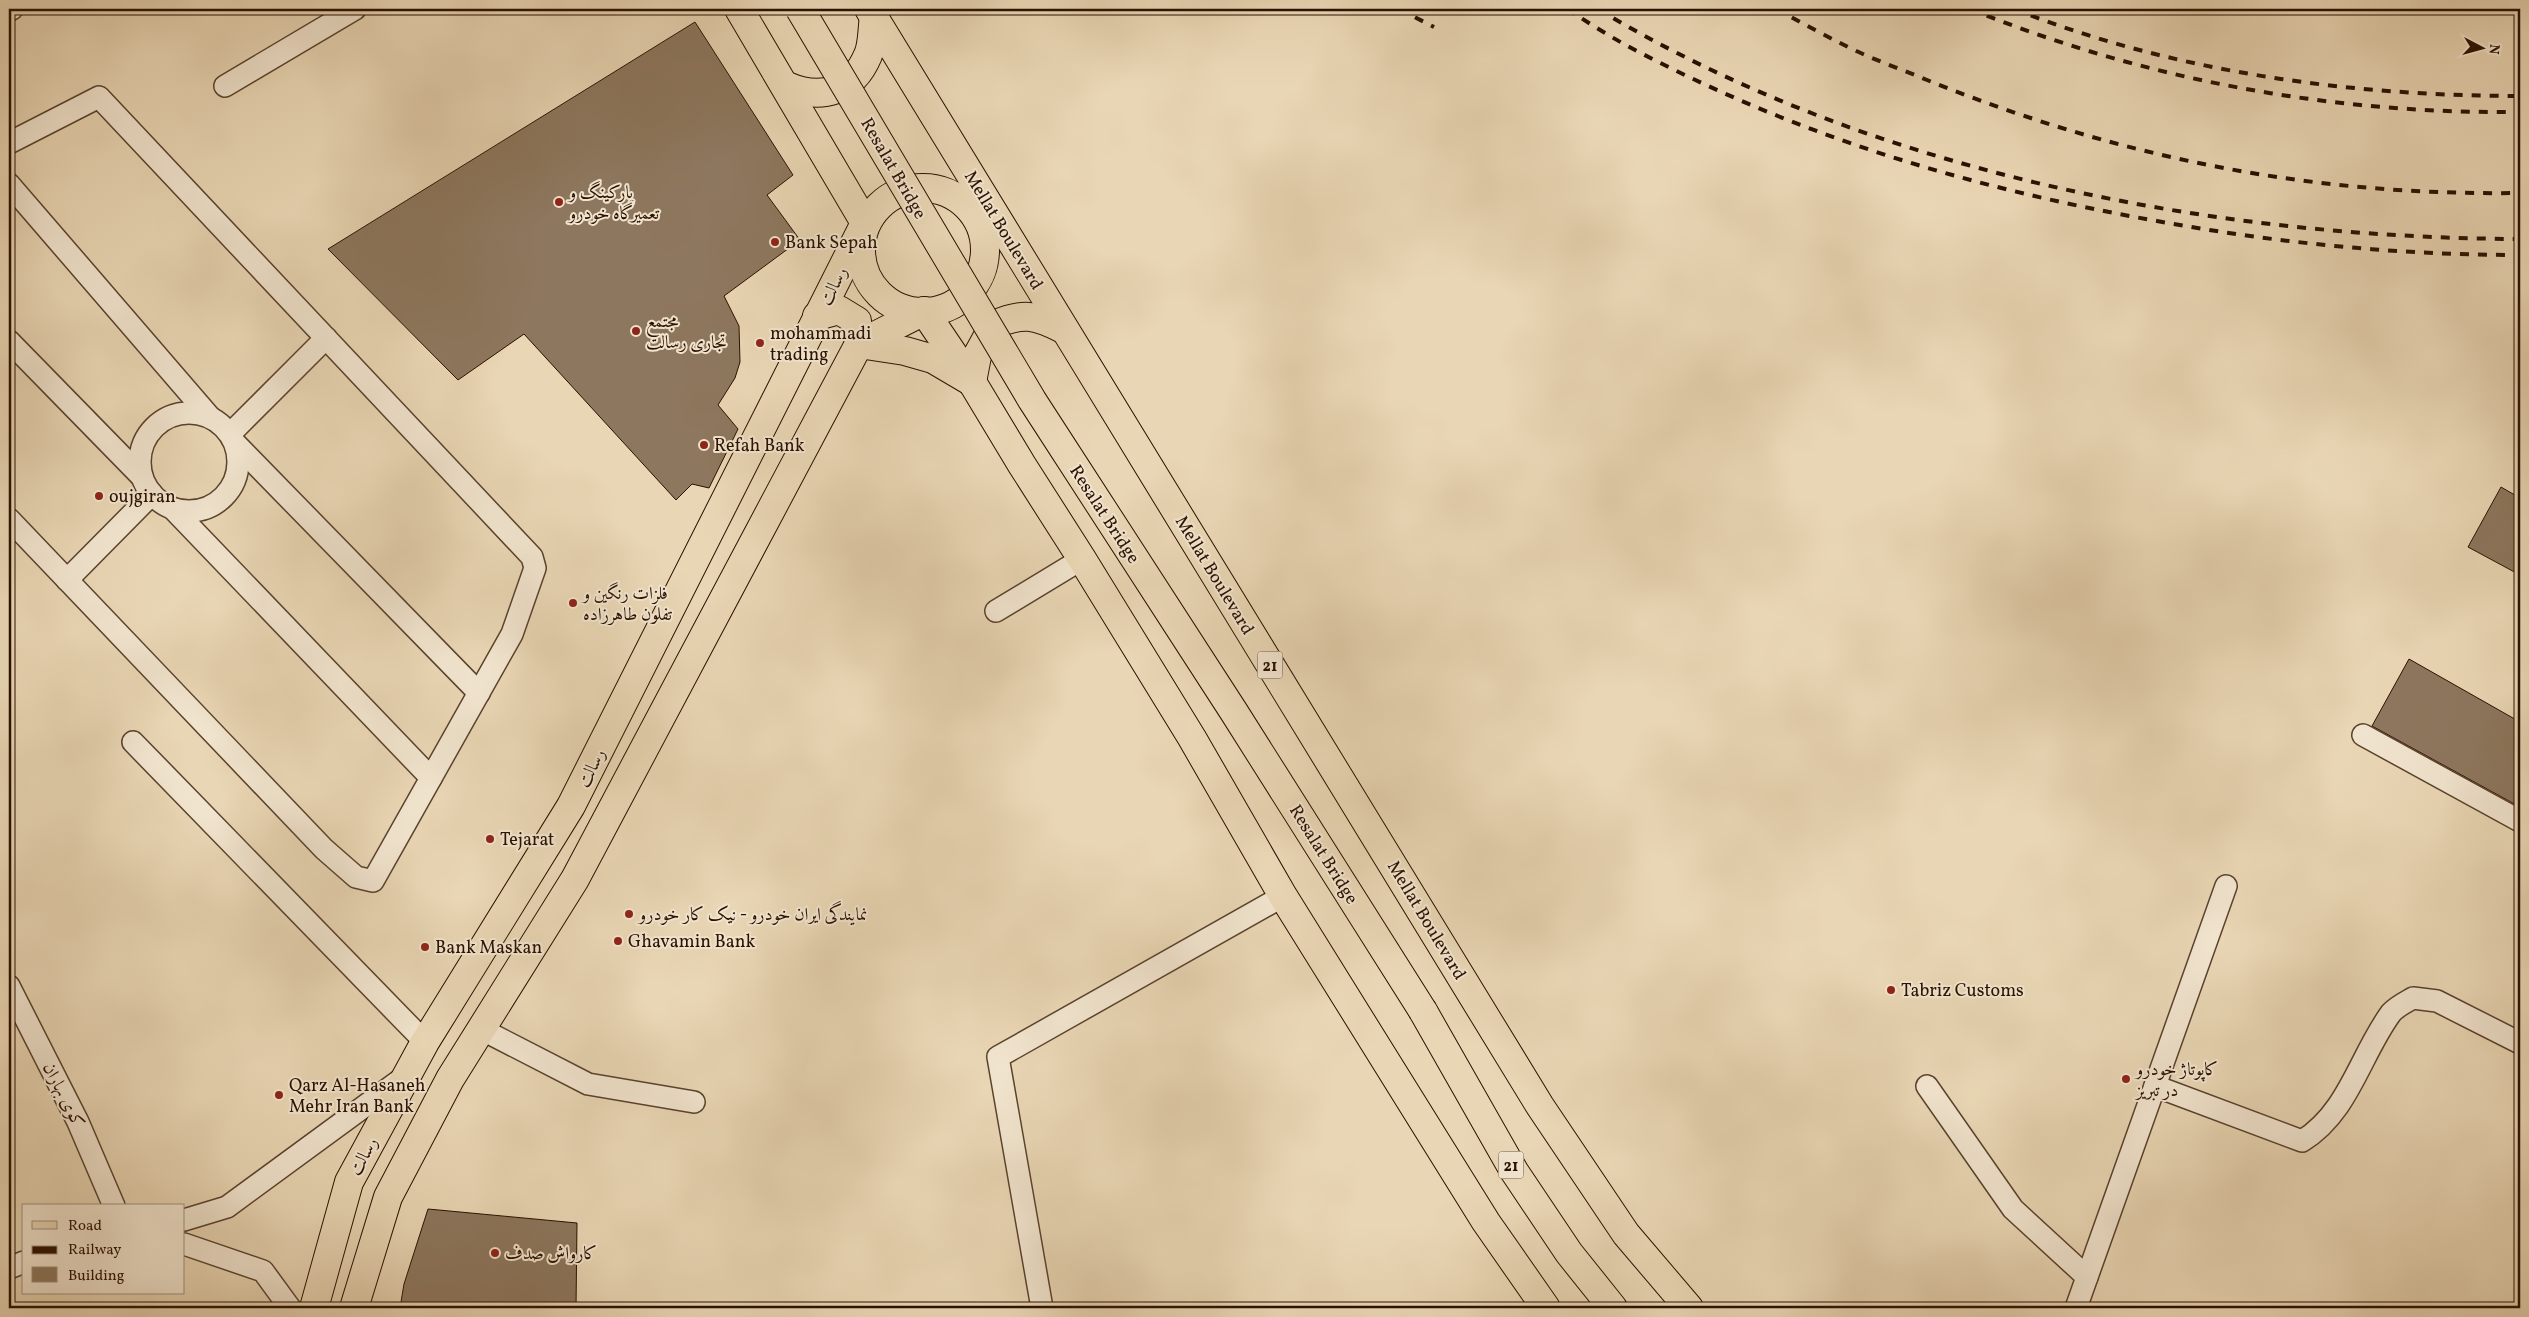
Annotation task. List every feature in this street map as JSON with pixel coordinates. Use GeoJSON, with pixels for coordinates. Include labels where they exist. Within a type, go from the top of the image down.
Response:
{"type":"FeatureCollection","features":[{"type":"Feature","properties":{"kind":"main road"},"geometry":{"type":"LineString","coordinates":[[739,9],[787,86],[865,223]]}},
{"type":"Feature","properties":{"kind":"main road","name":"Resalat Bridge"},"geometry":{"type":"LineString","coordinates":[[800,9],[1032,400],[1234,712],[1423,1011],[1514,1171],[1569,1253],[1614,1308]]}},
{"type":"Feature","properties":{"kind":"main road"},"geometry":{"type":"LineString","coordinates":[[787,86],[802,92],[830,92],[854,81],[869,54],[871,13]]}},
{"type":"Feature","properties":{"kind":"main road","name":"Mellat Boulevard"},"geometry":{"type":"LineString","coordinates":[[871,13],[1540,1106],[1626,1234],[1689,1308]]}},
{"type":"Feature","properties":{"kind":"main road"},"geometry":{"type":"LineString","coordinates":[[937,188],[951,173],[960,158]]}},
{"type":"Feature","properties":{"kind":"main road"},"geometry":{"type":"LineString","coordinates":[[985,264],[984,231],[971,210],[966,203],[937,188],[904,190],[876,207],[865,223],[860,246],[863,270],[880,298],[904,310],[943,311],[970,293],[985,264],[1001,251],[1014,246]]}},
{"type":"Feature","properties":{"kind":"main road","name":"رسالت"},"geometry":{"type":"LineString","coordinates":[[314,1308],[349,1182],[425,1042],[571,806],[865,223]]}},
{"type":"Feature","properties":{"kind":"main road"},"geometry":{"type":"LineString","coordinates":[[817,316],[838,310],[856,321],[859,344]]}},
{"type":"Feature","properties":{"kind":"main road"},"geometry":{"type":"LineString","coordinates":[[354,1308],[388,1198],[450,1079],[575,879],[859,344],[924,311]]}},
{"type":"Feature","properties":{"kind":"main road"},"geometry":{"type":"LineString","coordinates":[[924,311],[972,382],[1082,559],[1192,738],[1283,896],[1486,1222],[1546,1308]]}},
{"type":"Feature","properties":{"kind":"main road"},"geometry":{"type":"LineString","coordinates":[[972,382],[977,356],[994,325],[1022,315],[1041,318],[1063,329]]}},
{"type":"Feature","properties":{"kind":"main road"},"geometry":{"type":"LineString","coordinates":[[859,344],[905,351],[933,359],[972,382]]}},
{"type":"Feature","properties":{"kind":"street"},"geometry":{"type":"LineString","coordinates":[[225,86],[356,9]]}},
{"type":"Feature","properties":{"kind":"street"},"geometry":{"type":"LineString","coordinates":[[9,143],[99,97],[532,557],[535,568],[512,634],[373,881],[356,877],[324,849],[9,519]]}},
{"type":"Feature","properties":{"kind":"street"},"geometry":{"type":"LineString","coordinates":[[9,184],[210,417],[479,693]]}},
{"type":"Feature","properties":{"kind":"street"},"geometry":{"type":"LineString","coordinates":[[232,438],[326,338]]}},
{"type":"Feature","properties":{"kind":"street"},"geometry":{"type":"LineString","coordinates":[[9,341],[141,476],[159,502],[173,510],[431,778]]}},
{"type":"Feature","properties":{"kind":"street"},"geometry":{"type":"LineString","coordinates":[[141,476],[139,460],[143,444],[163,419],[178,414],[194,413],[210,417]]}},
{"type":"Feature","properties":{"kind":"street"},"geometry":{"type":"LineString","coordinates":[[173,510],[189,512],[205,509],[219,502],[230,490],[237,475],[238,459],[232,438]]}},
{"type":"Feature","properties":{"kind":"street"},"geometry":{"type":"LineString","coordinates":[[67,580],[152,494]]}},
{"type":"Feature","properties":{"kind":"street"},"geometry":{"type":"LineString","coordinates":[[996,610],[1082,559]]}},
{"type":"Feature","properties":{"kind":"street"},"geometry":{"type":"LineString","coordinates":[[2363,735],[2520,821]]}},
{"type":"Feature","properties":{"kind":"street"},"geometry":{"type":"LineString","coordinates":[[133,742],[425,1042]]}},
{"type":"Feature","properties":{"kind":"street"},"geometry":{"type":"LineString","coordinates":[[2076,1308],[2226,886]]}},
{"type":"Feature","properties":{"kind":"street"},"geometry":{"type":"LineString","coordinates":[[1042,1308],[998,1057],[1283,896]]}},
{"type":"Feature","properties":{"kind":"street","name":"کوی بهاران"},"geometry":{"type":"LineString","coordinates":[[9,986],[78,1122],[113,1204]]}},
{"type":"Feature","properties":{"kind":"street"},"geometry":{"type":"LineString","coordinates":[[2155,1086],[2302,1141],[2318,1131],[2337,1109],[2392,1011],[2413,998],[2437,1002],[2520,1043]]}},
{"type":"Feature","properties":{"kind":"street"},"geometry":{"type":"LineString","coordinates":[[481,1029],[588,1084],[694,1102]]}},
{"type":"Feature","properties":{"kind":"street"},"geometry":{"type":"LineString","coordinates":[[185,1220],[227,1206],[408,1075]]}},
{"type":"Feature","properties":{"kind":"street"},"geometry":{"type":"LineString","coordinates":[[1927,1086],[2013,1209],[2087,1277]]}},
{"type":"Feature","properties":{"kind":"street"},"geometry":{"type":"LineString","coordinates":[[185,1244],[263,1271],[290,1308]]}},
{"type":"Feature","properties":{"kind":"street"},"geometry":{"type":"LineString","coordinates":[[9,1268],[22,1263]]}},
{"type":"Feature","properties":{"kind":"building","name":"پارکینگ و تعمیرگاه خودرو"},"geometry":{"type":"Polygon","coordinates":[[[695,22],[793,175],[767,195],[800,240],[724,296],[739,326],[740,362],[735,378],[718,405],[738,429],[709,488],[692,484],[676,500],[524,334],[458,380],[328,249],[695,22]]]}},
{"type":"Feature","properties":{"kind":"building"},"geometry":{"type":"Polygon","coordinates":[[[2501,487],[2520,498],[2520,575],[2468,547],[2501,487]]]}},
{"type":"Feature","properties":{"kind":"building"},"geometry":{"type":"Polygon","coordinates":[[[2409,659],[2520,722],[2520,807],[2372,726],[2409,659]]]}},
{"type":"Feature","properties":{"kind":"building","name":"کارواش صدف"},"geometry":{"type":"Polygon","coordinates":[[[428,1209],[577,1223],[576,1308],[400,1308],[404,1284],[428,1209]]]}},
{"type":"Feature","properties":{"kind":"railway"},"geometry":{"type":"LineString","coordinates":[[1399,9],[1434,27]]}},
{"type":"Feature","properties":{"kind":"railway"},"geometry":{"type":"LineString","coordinates":[[1567,9],[1635,50],[1761,109],[1825,134],[1954,176],[2088,208],[2247,236],[2383,250],[2520,255]]}},
{"type":"Feature","properties":{"kind":"railway"},"geometry":{"type":"LineString","coordinates":[[1598,9],[1702,65],[1812,113],[1926,153],[2043,184],[2163,209],[2283,225],[2402,235],[2520,239]]}},
{"type":"Feature","properties":{"kind":"railway"},"geometry":{"type":"LineString","coordinates":[[1776,9],[1858,52],[1927,80],[1999,107],[2072,131],[2145,151],[2218,167],[2292,179],[2367,188],[2443,192],[2520,193]]}},
{"type":"Feature","properties":{"kind":"railway"},"geometry":{"type":"LineString","coordinates":[[1970,9],[2036,34],[2103,55],[2171,73],[2240,88],[2379,107],[2520,112]]}},
{"type":"Feature","properties":{"kind":"railway"},"geometry":{"type":"LineString","coordinates":[[2014,9],[2074,31],[2136,49],[2199,64],[2263,76],[2327,85],[2392,91],[2520,96]]}},
{"type":"Feature","properties":{"kind":"place","name":"پارکینگ و تعمیرگاه خودرو"},"geometry":{"type":"Point","coordinates":[559,202]}},
{"type":"Feature","properties":{"kind":"place","name":"Bank Sepah"},"geometry":{"type":"Point","coordinates":[775,242]}},
{"type":"Feature","properties":{"kind":"place","name":"مجتمع تجاری رسالت"},"geometry":{"type":"Point","coordinates":[636,331]}},
{"type":"Feature","properties":{"kind":"place","name":"mohammadi trading"},"geometry":{"type":"Point","coordinates":[760,343]}},
{"type":"Feature","properties":{"kind":"place","name":"Refah Bank"},"geometry":{"type":"Point","coordinates":[704,445]}},
{"type":"Feature","properties":{"kind":"place","name":"oujgiran"},"geometry":{"type":"Point","coordinates":[99,496]}},
{"type":"Feature","properties":{"kind":"place","name":"فلزات رنگین و تفلون طاهرزاده"},"geometry":{"type":"Point","coordinates":[573,603]}},
{"type":"Feature","properties":{"kind":"place","name":"Tejarat"},"geometry":{"type":"Point","coordinates":[490,839]}},
{"type":"Feature","properties":{"kind":"place","name":"نمایندگی ایران خودرو - نیک کار خودرو"},"geometry":{"type":"Point","coordinates":[629,914]}},
{"type":"Feature","properties":{"kind":"place","name":"Ghavamin Bank"},"geometry":{"type":"Point","coordinates":[618,941]}},
{"type":"Feature","properties":{"kind":"place","name":"Bank Maskan"},"geometry":{"type":"Point","coordinates":[425,947]}},
{"type":"Feature","properties":{"kind":"place","name":"Tabriz Customs"},"geometry":{"type":"Point","coordinates":[1891,990]}},
{"type":"Feature","properties":{"kind":"place","name":"کاپوتاژ خودرو در تبریز"},"geometry":{"type":"Point","coordinates":[2126,1079]}},
{"type":"Feature","properties":{"kind":"place","name":"Qarz Al-Hasaneh Mehr Iran Bank"},"geometry":{"type":"Point","coordinates":[279,1095]}},
{"type":"Feature","properties":{"kind":"place","name":"کارواش صدف"},"geometry":{"type":"Point","coordinates":[495,1253]}}]}
